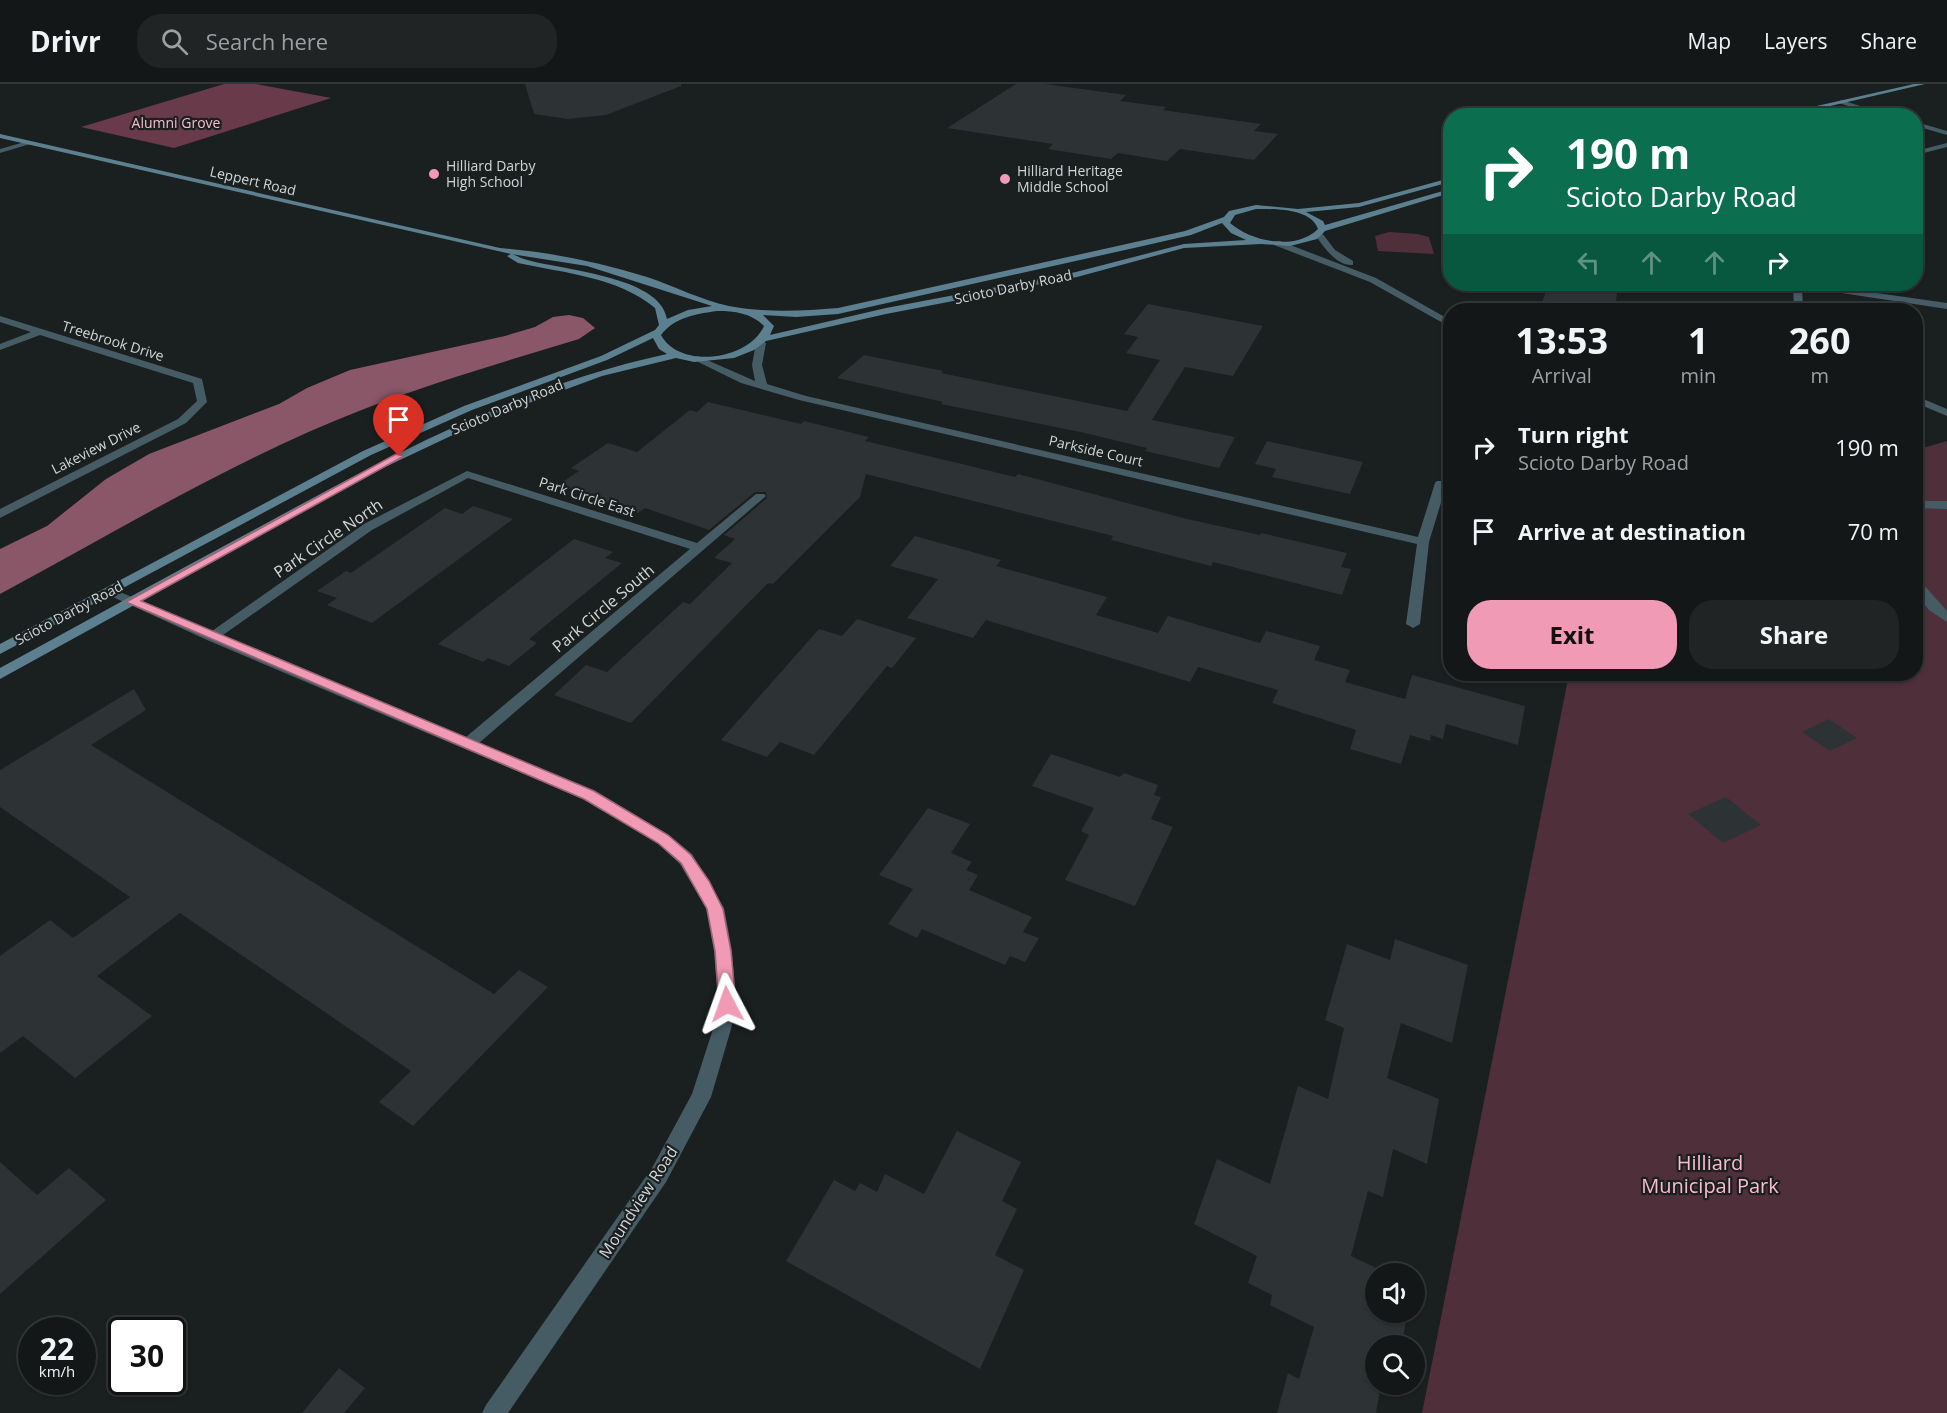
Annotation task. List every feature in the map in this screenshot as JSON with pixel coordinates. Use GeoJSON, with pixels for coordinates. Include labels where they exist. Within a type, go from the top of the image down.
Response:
{"type":"FeatureCollection","features":[{"type":"Feature","properties":{"kind":"main road"},"geometry":{"type":"LineString","coordinates":[[1813,108],[1922,84]]}},
{"type":"Feature","properties":{"kind":"main road","name":"Leppert Road"},"geometry":{"type":"LineString","coordinates":[[0,136],[500,250],[537,252],[604,266],[727,308]]}},
{"type":"Feature","properties":{"kind":"main road"},"geometry":{"type":"LineString","coordinates":[[1291,210],[1359,205],[1443,182]]}},
{"type":"Feature","properties":{"kind":"main road"},"geometry":{"type":"LineString","coordinates":[[1227,219],[1226,224],[1240,235],[1277,243],[1299,242],[1370,213],[1443,193]]}},
{"type":"Feature","properties":{"kind":"main road","name":"Scioto Darby Road"},"geometry":{"type":"LineString","coordinates":[[0,650],[367,453],[468,408],[604,358],[684,314],[727,308],[751,312],[796,314],[838,311],[1143,244],[1188,232],[1227,219],[1232,213],[1256,207],[1291,210]]}},
{"type":"Feature","properties":{"kind":"main road"},"geometry":{"type":"LineString","coordinates":[[1291,210],[1313,217],[1320,223],[1320,232]]}},
{"type":"Feature","properties":{"kind":"main road","name":"Scioto Darby Road"},"geometry":{"type":"LineString","coordinates":[[0,674],[379,466],[440,435],[571,381],[676,355],[695,358],[730,356],[748,350],[762,341],[886,311],[1077,273],[1184,246],[1262,241]]}},
{"type":"Feature","properties":{"kind":"main road","name":"Leppert Road"},"geometry":{"type":"LineString","coordinates":[[500,250],[521,261],[587,275],[653,301],[661,309],[661,328]]}},
{"type":"Feature","properties":{"kind":"main road"},"geometry":{"type":"LineString","coordinates":[[716,304],[858,305]]}},
{"type":"Feature","properties":{"kind":"main road"},"geometry":{"type":"LineString","coordinates":[[751,312],[762,318],[769,326],[768,334],[762,341]]}},
{"type":"Feature","properties":{"kind":"main road"},"geometry":{"type":"LineString","coordinates":[[661,328],[657,343],[664,350],[676,355]]}},
{"type":"Feature","properties":{"kind":"street"},"geometry":{"type":"LineString","coordinates":[[1841,102],[1861,108]]}},
{"type":"Feature","properties":{"kind":"street"},"geometry":{"type":"LineString","coordinates":[[1923,126],[1947,133]]}},
{"type":"Feature","properties":{"kind":"street"},"geometry":{"type":"LineString","coordinates":[[0,151],[28,143]]}},
{"type":"Feature","properties":{"kind":"street"},"geometry":{"type":"LineString","coordinates":[[1923,151],[1947,145]]}},
{"type":"Feature","properties":{"kind":"street"},"geometry":{"type":"LineString","coordinates":[[1320,232],[1332,252],[1370,274],[1373,280]]}},
{"type":"Feature","properties":{"kind":"street"},"geometry":{"type":"LineString","coordinates":[[1277,243],[1373,280],[1443,320]]}},
{"type":"Feature","properties":{"kind":"street"},"geometry":{"type":"LineString","coordinates":[[1846,291],[1947,306]]}},
{"type":"Feature","properties":{"kind":"street","name":"Treebrook Drive"},"geometry":{"type":"LineString","coordinates":[[0,320],[198,381],[202,402]]}},
{"type":"Feature","properties":{"kind":"street"},"geometry":{"type":"LineString","coordinates":[[0,347],[38,332]]}},
{"type":"Feature","properties":{"kind":"street"},"geometry":{"type":"LineString","coordinates":[[762,341],[756,373],[763,387]]}},
{"type":"Feature","properties":{"kind":"street","name":"Parkside Court"},"geometry":{"type":"LineString","coordinates":[[695,358],[763,387],[1423,542]]}},
{"type":"Feature","properties":{"kind":"street","name":"Lakeview Drive"},"geometry":{"type":"LineString","coordinates":[[0,514],[182,421],[202,402]]}},
{"type":"Feature","properties":{"kind":"street"},"geometry":{"type":"LineString","coordinates":[[1923,402],[1947,413]]}},
{"type":"Feature","properties":{"kind":"street","name":"Park Circle East"},"geometry":{"type":"LineString","coordinates":[[467,474],[699,548]]}},
{"type":"Feature","properties":{"kind":"street","name":"Park Circle North"},"geometry":{"type":"LineString","coordinates":[[212,637],[368,527],[467,474]]}},
{"type":"Feature","properties":{"kind":"street"},"geometry":{"type":"LineString","coordinates":[[1413,624],[1423,542],[1441,483]]}},
{"type":"Feature","properties":{"kind":"street","name":"Park Circle South"},"geometry":{"type":"LineString","coordinates":[[468,744],[760,496]]}},
{"type":"Feature","properties":{"kind":"street"},"geometry":{"type":"LineString","coordinates":[[1923,505],[1947,505]]}},
{"type":"Feature","properties":{"kind":"street","name":"Moundview Road"},"geometry":{"type":"LineString","coordinates":[[108,592],[589,795],[663,839],[686,859],[715,909],[723,951],[727,1004],[722,1029],[701,1097],[659,1175],[494,1413]]}},
{"type":"Feature","properties":{"kind":"street"},"geometry":{"type":"LineString","coordinates":[[1923,594],[1947,618]]}},
{"type":"Feature","properties":{"kind":"green space","name":"Alumni Grove"},"geometry":{"type":"Polygon","coordinates":[[[224,84],[256,84],[331,98],[174,148],[81,127],[224,84]]]}},
{"type":"Feature","properties":{"kind":"green space"},"geometry":{"type":"Polygon","coordinates":[[[1389,232],[1429,237],[1434,254],[1378,251],[1375,236],[1389,232]]]}},
{"type":"Feature","properties":{"kind":"green space","name":"Hilliard Municipal Park"},"geometry":{"type":"Polygon","coordinates":[[[1947,441],[1947,1413],[1422,1413],[1568,681],[1923,681],[1923,448],[1947,441]]]}},
{"type":"Feature","properties":{"kind":"shaded area"},"geometry":{"type":"Polygon","coordinates":[[[569,315],[583,318],[595,328],[579,339],[417,390],[317,428],[224,472],[0,594],[0,549],[47,526],[106,479],[149,454],[279,404],[307,388],[350,370],[505,336],[535,327],[553,317],[569,315]]]}},
{"type":"Feature","properties":{"kind":"building"},"geometry":{"type":"Polygon","coordinates":[[[525,84],[681,84],[681,86],[606,115],[568,119],[534,114],[525,84]]]}},
{"type":"Feature","properties":{"kind":"building","name":"Hilliard Heritage Middle School"},"geometry":{"type":"Polygon","coordinates":[[[1016,84],[1045,84],[1126,95],[1120,101],[1166,107],[1163,110],[1261,124],[1254,131],[1278,134],[1254,160],[1180,149],[1167,161],[1118,153],[1111,159],[1048,149],[1053,144],[947,128],[1016,84]]]}},
{"type":"Feature","properties":{"kind":"building"},"geometry":{"type":"Polygon","coordinates":[[[1546,291],[1618,291],[1615,303],[1542,303],[1546,291]]]}},
{"type":"Feature","properties":{"kind":"building"},"geometry":{"type":"Polygon","coordinates":[[[1148,304],[1263,326],[1233,376],[1185,367],[1152,420],[1235,437],[1219,468],[1145,451],[1147,448],[1085,433],[941,404],[943,402],[837,378],[864,355],[1127,411],[1160,360],[1126,353],[1138,337],[1124,334],[1148,304]]]}},
{"type":"Feature","properties":{"kind":"building"},"geometry":{"type":"Polygon","coordinates":[[[708,402],[801,424],[804,421],[869,437],[865,441],[1015,477],[1018,474],[1187,519],[1347,553],[1341,567],[1351,569],[1342,595],[1213,562],[1211,566],[1111,540],[1113,536],[866,474],[860,497],[773,584],[768,583],[631,723],[554,695],[586,665],[607,672],[683,602],[690,604],[732,563],[714,558],[735,539],[724,535],[767,498],[766,492],[755,492],[709,530],[645,508],[638,513],[558,485],[579,471],[571,468],[608,443],[637,452],[690,410],[697,412],[708,402]]]}},
{"type":"Feature","properties":{"kind":"building"},"geometry":{"type":"Polygon","coordinates":[[[1267,441],[1363,462],[1350,494],[1272,477],[1276,469],[1255,464],[1267,441]]]}},
{"type":"Feature","properties":{"kind":"building"},"geometry":{"type":"Polygon","coordinates":[[[473,506],[513,519],[372,623],[327,605],[337,598],[317,591],[346,571],[351,573],[445,508],[462,514],[473,506]]]}},
{"type":"Feature","properties":{"kind":"building"},"geometry":{"type":"Polygon","coordinates":[[[915,536],[1001,560],[996,566],[1107,597],[1096,615],[1158,633],[1168,616],[1260,643],[1266,631],[1320,646],[1314,660],[1350,670],[1345,682],[1405,699],[1412,675],[1525,706],[1518,745],[1446,724],[1443,739],[1431,735],[1430,741],[1410,735],[1401,764],[1350,749],[1356,730],[1272,703],[1278,690],[1198,667],[1190,682],[986,620],[973,638],[907,618],[938,579],[890,566],[915,536]]]}},
{"type":"Feature","properties":{"kind":"building"},"geometry":{"type":"Polygon","coordinates":[[[574,539],[613,552],[605,558],[622,563],[529,639],[537,643],[509,666],[488,658],[483,662],[438,644],[574,539]]]}},
{"type":"Feature","properties":{"kind":"building"},"geometry":{"type":"Polygon","coordinates":[[[857,619],[916,638],[892,668],[887,666],[814,755],[780,742],[767,757],[721,740],[819,629],[842,636],[857,619]]]}},
{"type":"Feature","properties":{"kind":"building"},"geometry":{"type":"Polygon","coordinates":[[[134,689],[146,710],[91,745],[494,994],[519,970],[548,987],[413,1126],[379,1102],[411,1071],[180,913],[97,976],[152,1016],[75,1078],[23,1036],[0,1053],[0,956],[50,920],[73,938],[130,897],[0,807],[0,770],[134,689]]]}},
{"type":"Feature","properties":{"kind":"building"},"geometry":{"type":"Polygon","coordinates":[[[1829,719],[1857,738],[1830,751],[1802,732],[1829,719]]]}},
{"type":"Feature","properties":{"kind":"building"},"geometry":{"type":"Polygon","coordinates":[[[1051,754],[1120,777],[1124,773],[1158,785],[1154,795],[1161,797],[1151,819],[1173,827],[1135,906],[1065,880],[1089,835],[1081,831],[1094,808],[1032,786],[1051,754]]]}},
{"type":"Feature","properties":{"kind":"building"},"geometry":{"type":"Polygon","coordinates":[[[1726,797],[1761,825],[1723,843],[1688,814],[1726,797]]]}},
{"type":"Feature","properties":{"kind":"building"},"geometry":{"type":"Polygon","coordinates":[[[928,808],[970,824],[951,853],[972,862],[966,870],[978,875],[969,890],[1032,917],[1023,932],[1039,938],[1025,962],[1010,956],[1005,965],[922,929],[917,938],[888,924],[913,889],[879,875],[928,808]]]}},
{"type":"Feature","properties":{"kind":"building"},"geometry":{"type":"Polygon","coordinates":[[[1395,939],[1468,965],[1452,1043],[1401,1023],[1387,1078],[1439,1099],[1427,1164],[1393,1149],[1383,1197],[1368,1191],[1351,1256],[1366,1263],[1365,1323],[1406,1323],[1403,1335],[1365,1335],[1365,1395],[1379,1395],[1376,1413],[1277,1413],[1288,1373],[1299,1379],[1314,1327],[1270,1305],[1272,1295],[1248,1283],[1257,1256],[1194,1224],[1217,1159],[1270,1184],[1298,1086],[1328,1099],[1344,1028],[1325,1020],[1347,944],[1390,960],[1395,939]]]}},
{"type":"Feature","properties":{"kind":"building"},"geometry":{"type":"Polygon","coordinates":[[[957,1131],[1021,1162],[1002,1201],[1017,1209],[995,1255],[1024,1270],[980,1369],[786,1261],[834,1180],[855,1191],[860,1183],[877,1192],[885,1174],[924,1194],[957,1131]]]}},
{"type":"Feature","properties":{"kind":"building"},"geometry":{"type":"Polygon","coordinates":[[[0,1162],[37,1195],[69,1168],[106,1200],[0,1294],[0,1162]]]}},
{"type":"Feature","properties":{"kind":"building"},"geometry":{"type":"Polygon","coordinates":[[[339,1368],[365,1388],[344,1413],[302,1413],[339,1368]]]}},
{"type":"Feature","properties":{"kind":"place","name":"Hilliard Darby High School"},"geometry":{"type":"Point","coordinates":[434,174]}},
{"type":"Feature","properties":{"kind":"place","name":"Hilliard Heritage Middle School"},"geometry":{"type":"Point","coordinates":[1005,179]}},
{"type":"Feature","properties":{"kind":"route"},"geometry":{"type":"LineString","coordinates":[[399,456],[132,602],[589,795],[663,839],[686,859],[715,909],[723,951],[727,1004]]}}]}
